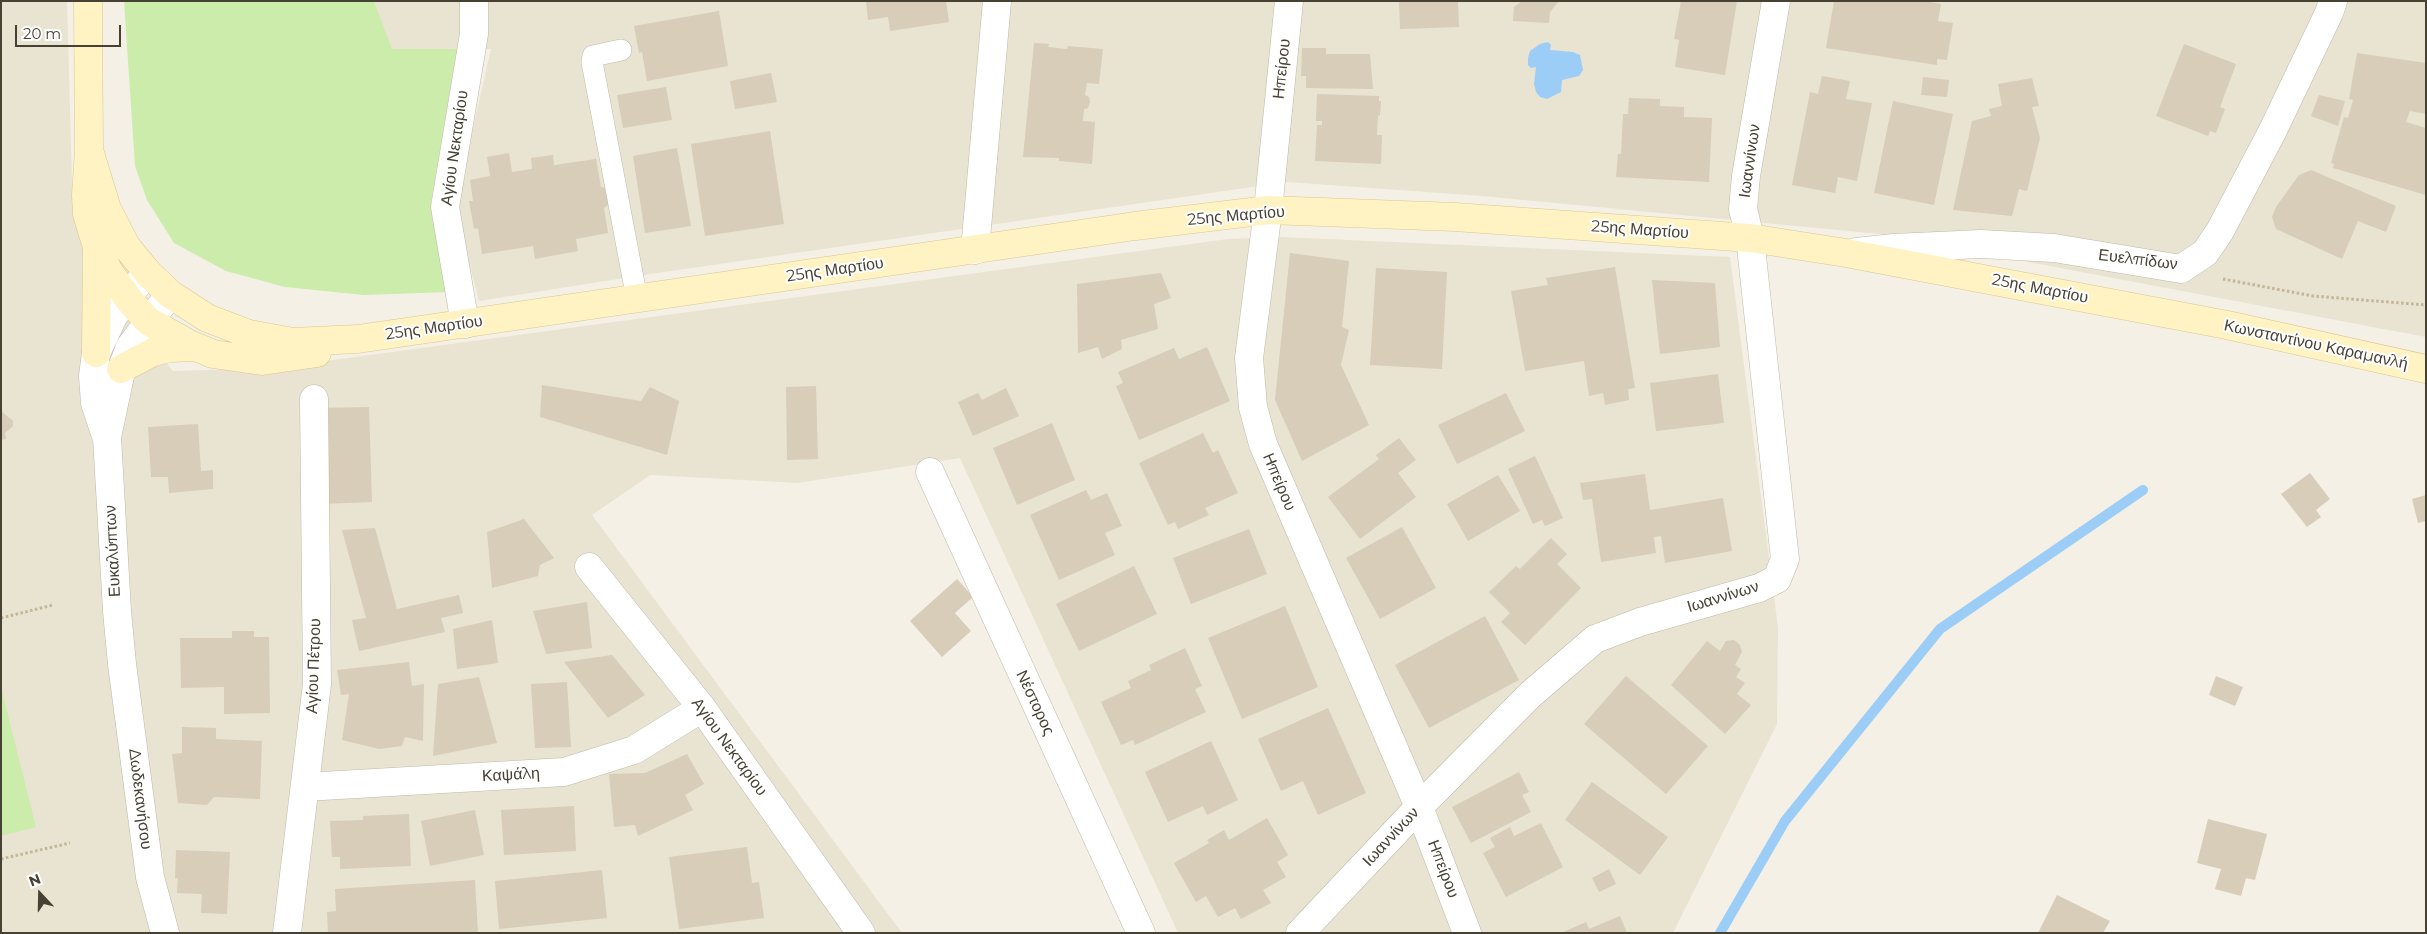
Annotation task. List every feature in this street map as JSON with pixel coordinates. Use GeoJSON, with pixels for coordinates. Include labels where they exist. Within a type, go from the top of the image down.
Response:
{"type":"FeatureCollection","features":[{"type":"Feature","properties":{"kind":"main road","name":"25ης Μαρτίου"},"geometry":{"type":"LineString","coordinates":[[88,1],[90,150],[86,195],[87,214],[97,247],[108,270],[127,296],[148,321],[213,354],[262,361],[311,355],[358,339]]}},
{"type":"Feature","properties":{"kind":"main road","name":"25ης Μαρτίου"},"geometry":{"type":"LineString","coordinates":[[90,150],[107,209],[126,246],[148,273],[170,294],[207,318],[248,334],[293,342],[358,339],[1135,226],[1268,210],[1455,217],[1750,238],[1846,253],[2206,321]]}},
{"type":"Feature","properties":{"kind":"main road"},"geometry":{"type":"LineString","coordinates":[[96,353],[97,247]]}},
{"type":"Feature","properties":{"kind":"main road","name":"Κωνσταντίνου Καραμανλή"},"geometry":{"type":"LineString","coordinates":[[2206,321],[2426,369]]}},
{"type":"Feature","properties":{"kind":"main road"},"geometry":{"type":"LineString","coordinates":[[121,369],[153,352],[170,348],[196,347]]}},
{"type":"Feature","properties":{"kind":"street","name":"Αγίου Νεκταρίου"},"geometry":{"type":"LineString","coordinates":[[465,324],[445,207],[474,34],[474,1]]}},
{"type":"Feature","properties":{"kind":"street"},"geometry":{"type":"LineString","coordinates":[[975,250],[997,1]]}},
{"type":"Feature","properties":{"kind":"street","name":"Ηπείρου"},"geometry":{"type":"LineString","coordinates":[[1288,1],[1268,210],[1249,358],[1255,416],[1262,444],[1419,807],[1467,933]]}},
{"type":"Feature","properties":{"kind":"street","name":"Ιωαννίνων"},"geometry":{"type":"LineString","coordinates":[[1300,933],[1419,807],[1530,695],[1595,639],[1640,622],[1759,588],[1777,579],[1785,559],[1750,238],[1743,209],[1746,176],[1776,1]]}},
{"type":"Feature","properties":{"kind":"street","name":"Ευελπίδων"},"geometry":{"type":"LineString","coordinates":[[1846,253],[1894,248],[1980,244],[2054,248],[2181,269],[2205,253],[2220,231],[2272,132],[2333,1]]}},
{"type":"Feature","properties":{"kind":"street","name":"Ευκαλύπτων"},"geometry":{"type":"LineString","coordinates":[[122,664],[106,437],[94,403],[94,376],[96,353],[113,317],[127,296],[148,273]]}},
{"type":"Feature","properties":{"kind":"street","name":"Ευκαλύπτων"},"geometry":{"type":"LineString","coordinates":[[106,437],[121,369],[130,347],[170,294]]}},
{"type":"Feature","properties":{"kind":"street","name":"Αγίου Πέτρου"},"geometry":{"type":"LineString","coordinates":[[288,933],[316,684],[314,399]]}},
{"type":"Feature","properties":{"kind":"street","name":"Νέστορος"},"geometry":{"type":"LineString","coordinates":[[930,472],[1141,933]]}},
{"type":"Feature","properties":{"kind":"street","name":"Αγίου Νεκταρίου"},"geometry":{"type":"LineString","coordinates":[[589,567],[702,708],[861,933]]}},
{"type":"Feature","properties":{"kind":"street","name":"Δωδεκανήσου"},"geometry":{"type":"LineString","coordinates":[[122,664],[150,877],[165,933]]}},
{"type":"Feature","properties":{"kind":"street","name":"Καψάλη"},"geometry":{"type":"LineString","coordinates":[[305,787],[564,772],[634,750],[702,708]]}},
{"type":"Feature","properties":{"kind":"lane"},"geometry":{"type":"LineString","coordinates":[[621,50],[593,56],[592,62],[636,299]]}},
{"type":"Feature","properties":{"kind":"path"},"geometry":{"type":"LineString","coordinates":[[2181,269],[2313,296],[2426,305]]}},
{"type":"Feature","properties":{"kind":"path"},"geometry":{"type":"LineString","coordinates":[[1,618],[53,605]]}},
{"type":"Feature","properties":{"kind":"path"},"geometry":{"type":"LineString","coordinates":[[1,858],[70,843]]}},
{"type":"Feature","properties":{"kind":"shaded area"},"geometry":{"type":"Polygon","coordinates":[[[1,1],[67,1],[72,184],[90,271],[173,371],[274,368],[1228,239],[1281,237],[1730,257],[1778,628],[1777,724],[1673,933],[1178,933],[960,458],[798,483],[650,475],[592,515],[902,933],[1,933],[1,1]]]}},
{"type":"Feature","properties":{"kind":"shaded area"},"geometry":{"type":"Polygon","coordinates":[[[374,1],[2426,1],[2426,337],[1880,234],[1482,196],[1287,182],[650,274],[479,301],[457,216],[462,176],[491,49],[391,49],[374,1]]]}},
{"type":"Feature","properties":{"kind":"green space"},"geometry":{"type":"Polygon","coordinates":[[[124,1],[374,1],[392,49],[457,49],[431,202],[448,292],[364,295],[285,287],[226,271],[174,243],[147,200],[135,166],[124,1]]]}},
{"type":"Feature","properties":{"kind":"green space"},"geometry":{"type":"Polygon","coordinates":[[[1,687],[36,827],[1,836],[1,687]]]}},
{"type":"Feature","properties":{"kind":"water"},"geometry":{"type":"Polygon","coordinates":[[[1548,42],[1551,45],[1550,50],[1573,52],[1580,55],[1583,70],[1579,76],[1562,80],[1561,92],[1547,99],[1540,97],[1536,92],[1534,84],[1536,67],[1531,68],[1528,65],[1528,58],[1530,51],[1540,44],[1548,42]]]}},
{"type":"Feature","properties":{"kind":"building"},"geometry":{"type":"Polygon","coordinates":[[[866,1],[946,1],[949,22],[890,31],[888,17],[868,20],[866,1]]]}},
{"type":"Feature","properties":{"kind":"building"},"geometry":{"type":"Polygon","coordinates":[[[1399,1],[1458,1],[1459,27],[1400,29],[1399,1]]]}},
{"type":"Feature","properties":{"kind":"building"},"geometry":{"type":"Polygon","coordinates":[[[1522,1],[1559,1],[1550,12],[1549,23],[1513,21],[1514,7],[1522,1]]]}},
{"type":"Feature","properties":{"kind":"building"},"geometry":{"type":"Polygon","coordinates":[[[1681,1],[1737,1],[1725,75],[1675,67],[1679,40],[1674,39],[1681,1]]]}},
{"type":"Feature","properties":{"kind":"building"},"geometry":{"type":"Polygon","coordinates":[[[1834,1],[1924,1],[1941,4],[1938,21],[1953,23],[1947,60],[1937,59],[1937,65],[1826,48],[1834,1]]]}},
{"type":"Feature","properties":{"kind":"building"},"geometry":{"type":"Polygon","coordinates":[[[719,11],[728,66],[647,81],[642,52],[639,53],[634,26],[719,11]]]}},
{"type":"Feature","properties":{"kind":"building"},"geometry":{"type":"Polygon","coordinates":[[[1034,43],[1049,44],[1048,47],[1067,49],[1068,46],[1103,49],[1099,84],[1087,83],[1085,95],[1089,97],[1090,102],[1088,108],[1084,109],[1083,121],[1095,122],[1092,164],[1059,161],[1059,158],[1023,157],[1034,43]]]}},
{"type":"Feature","properties":{"kind":"building"},"geometry":{"type":"Polygon","coordinates":[[[2184,44],[2236,64],[2220,107],[2225,109],[2216,133],[2210,131],[2208,136],[2156,116],[2184,44]]]}},
{"type":"Feature","properties":{"kind":"building"},"geometry":{"type":"Polygon","coordinates":[[[1302,48],[1326,48],[1326,54],[1370,54],[1373,89],[1306,88],[1306,76],[1301,76],[1302,48]]]}},
{"type":"Feature","properties":{"kind":"building"},"geometry":{"type":"Polygon","coordinates":[[[2357,53],[2426,63],[2426,114],[2410,111],[2406,122],[2426,128],[2426,195],[2333,168],[2334,164],[2331,163],[2344,117],[2348,118],[2353,100],[2349,99],[2357,53]]]}},
{"type":"Feature","properties":{"kind":"building"},"geometry":{"type":"Polygon","coordinates":[[[771,73],[777,102],[735,109],[730,81],[771,73]]]}},
{"type":"Feature","properties":{"kind":"building"},"geometry":{"type":"Polygon","coordinates":[[[1822,76],[1850,81],[1846,99],[1872,103],[1857,181],[1838,177],[1835,193],[1792,185],[1810,92],[1818,94],[1822,76]]]}},
{"type":"Feature","properties":{"kind":"building"},"geometry":{"type":"Polygon","coordinates":[[[1923,77],[1949,80],[1947,97],[1921,95],[1923,77]]]}},
{"type":"Feature","properties":{"kind":"building"},"geometry":{"type":"Polygon","coordinates":[[[2032,78],[2039,106],[2032,107],[2040,138],[2027,191],[2019,189],[2012,216],[1953,210],[1972,121],[1991,116],[1989,109],[2002,106],[1998,84],[2032,78]]]}},
{"type":"Feature","properties":{"kind":"building"},"geometry":{"type":"Polygon","coordinates":[[[666,87],[672,120],[623,128],[617,95],[666,87]]]}},
{"type":"Feature","properties":{"kind":"building"},"geometry":{"type":"Polygon","coordinates":[[[1317,94],[1379,96],[1379,101],[1381,101],[1377,135],[1382,135],[1381,164],[1315,161],[1317,125],[1322,125],[1322,121],[1316,121],[1317,94]]]}},
{"type":"Feature","properties":{"kind":"building"},"geometry":{"type":"Polygon","coordinates":[[[2319,95],[2345,101],[2338,126],[2311,116],[2319,95]]]}},
{"type":"Feature","properties":{"kind":"building"},"geometry":{"type":"Polygon","coordinates":[[[1629,98],[1660,99],[1660,106],[1684,107],[1684,117],[1712,118],[1709,182],[1616,177],[1618,154],[1621,154],[1623,114],[1628,114],[1629,98]]]}},
{"type":"Feature","properties":{"kind":"building"},"geometry":{"type":"Polygon","coordinates":[[[1893,101],[1953,114],[1934,205],[1874,193],[1893,101]]]}},
{"type":"Feature","properties":{"kind":"building"},"geometry":{"type":"Polygon","coordinates":[[[770,131],[784,224],[705,236],[691,144],[770,131]]]}},
{"type":"Feature","properties":{"kind":"building"},"geometry":{"type":"Polygon","coordinates":[[[677,148],[691,226],[645,233],[633,156],[677,148]]]}},
{"type":"Feature","properties":{"kind":"building"},"geometry":{"type":"Polygon","coordinates":[[[509,153],[512,172],[532,169],[531,158],[553,155],[554,165],[596,159],[601,187],[609,189],[612,202],[604,208],[608,233],[576,239],[578,251],[535,259],[533,246],[482,254],[478,228],[474,229],[469,201],[473,201],[470,180],[490,176],[487,157],[509,153]]]}},
{"type":"Feature","properties":{"kind":"building"},"geometry":{"type":"Polygon","coordinates":[[[2311,170],[2396,206],[2386,232],[2358,221],[2342,259],[2276,229],[2272,217],[2276,207],[2299,175],[2311,170]]]}},
{"type":"Feature","properties":{"kind":"building"},"geometry":{"type":"Polygon","coordinates":[[[1290,253],[1349,261],[1342,327],[1349,330],[1341,365],[1369,425],[1302,461],[1275,400],[1290,253]]]}},
{"type":"Feature","properties":{"kind":"building"},"geometry":{"type":"Polygon","coordinates":[[[1615,267],[1635,388],[1628,389],[1629,400],[1605,405],[1603,393],[1589,396],[1584,361],[1525,371],[1511,291],[1548,285],[1546,278],[1615,267]]]}},
{"type":"Feature","properties":{"kind":"building"},"geometry":{"type":"Polygon","coordinates":[[[1376,268],[1447,272],[1442,369],[1370,365],[1376,268]]]}},
{"type":"Feature","properties":{"kind":"building"},"geometry":{"type":"Polygon","coordinates":[[[1161,273],[1171,298],[1154,304],[1158,329],[1121,340],[1122,349],[1102,359],[1098,347],[1078,353],[1077,284],[1161,273]]]}},
{"type":"Feature","properties":{"kind":"building"},"geometry":{"type":"Polygon","coordinates":[[[1652,280],[1715,283],[1720,347],[1660,354],[1652,280]]]}},
{"type":"Feature","properties":{"kind":"building"},"geometry":{"type":"Polygon","coordinates":[[[1207,347],[1230,401],[1139,440],[1116,386],[1123,383],[1118,372],[1174,348],[1179,359],[1207,347]]]}},
{"type":"Feature","properties":{"kind":"building"},"geometry":{"type":"Polygon","coordinates":[[[1718,374],[1724,423],[1656,431],[1650,383],[1718,374]]]}},
{"type":"Feature","properties":{"kind":"building"},"geometry":{"type":"Polygon","coordinates":[[[542,385],[641,401],[650,387],[679,401],[667,455],[540,417],[542,385]]]}},
{"type":"Feature","properties":{"kind":"building"},"geometry":{"type":"Polygon","coordinates":[[[816,386],[818,459],[787,460],[786,387],[816,386]]]}},
{"type":"Feature","properties":{"kind":"building"},"geometry":{"type":"Polygon","coordinates":[[[1006,388],[1019,416],[973,436],[958,402],[978,393],[982,400],[1006,388]]]}},
{"type":"Feature","properties":{"kind":"building"},"geometry":{"type":"Polygon","coordinates":[[[1506,393],[1525,431],[1457,464],[1438,425],[1506,393]]]}},
{"type":"Feature","properties":{"kind":"building"},"geometry":{"type":"Polygon","coordinates":[[[369,407],[372,502],[323,504],[320,408],[369,407]]]}},
{"type":"Feature","properties":{"kind":"building"},"geometry":{"type":"Polygon","coordinates":[[[1,411],[13,421],[13,426],[5,433],[6,439],[1,440],[1,411]]]}},
{"type":"Feature","properties":{"kind":"building"},"geometry":{"type":"Polygon","coordinates":[[[1052,423],[1075,480],[1017,505],[993,448],[1052,423]]]}},
{"type":"Feature","properties":{"kind":"building"},"geometry":{"type":"Polygon","coordinates":[[[198,424],[201,471],[213,470],[213,489],[169,493],[168,477],[151,477],[148,427],[198,424]]]}},
{"type":"Feature","properties":{"kind":"building"},"geometry":{"type":"Polygon","coordinates":[[[1203,433],[1213,453],[1218,450],[1238,493],[1205,508],[1209,515],[1178,529],[1175,522],[1168,525],[1139,463],[1203,433]]]}},
{"type":"Feature","properties":{"kind":"building"},"geometry":{"type":"Polygon","coordinates":[[[1399,438],[1416,460],[1398,473],[1416,497],[1360,539],[1328,497],[1379,459],[1376,455],[1399,438]]]}},
{"type":"Feature","properties":{"kind":"building"},"geometry":{"type":"Polygon","coordinates":[[[1535,456],[1563,518],[1545,526],[1542,520],[1533,524],[1508,469],[1535,456]]]}},
{"type":"Feature","properties":{"kind":"building"},"geometry":{"type":"Polygon","coordinates":[[[2310,473],[2330,499],[2316,510],[2321,517],[2307,527],[2281,494],[2310,473]]]}},
{"type":"Feature","properties":{"kind":"building"},"geometry":{"type":"Polygon","coordinates":[[[1645,474],[1650,510],[1723,498],[1732,551],[1665,563],[1661,536],[1654,537],[1656,553],[1601,562],[1592,499],[1583,500],[1580,483],[1645,474]]]}},
{"type":"Feature","properties":{"kind":"building"},"geometry":{"type":"Polygon","coordinates":[[[1498,475],[1520,511],[1468,541],[1447,504],[1498,475]]]}},
{"type":"Feature","properties":{"kind":"building"},"geometry":{"type":"Polygon","coordinates":[[[1086,490],[1091,500],[1107,493],[1122,526],[1105,533],[1115,555],[1059,580],[1030,515],[1086,490]]]}},
{"type":"Feature","properties":{"kind":"building"},"geometry":{"type":"Polygon","coordinates":[[[2426,495],[2426,521],[2418,523],[2412,499],[2426,495]]]}},
{"type":"Feature","properties":{"kind":"building"},"geometry":{"type":"Polygon","coordinates":[[[524,519],[554,558],[540,565],[538,576],[492,588],[487,532],[524,519]]]}},
{"type":"Feature","properties":{"kind":"building"},"geometry":{"type":"Polygon","coordinates":[[[1402,527],[1436,588],[1380,619],[1346,558],[1402,527]]]}},
{"type":"Feature","properties":{"kind":"building"},"geometry":{"type":"Polygon","coordinates":[[[375,528],[397,609],[459,595],[463,613],[441,618],[445,632],[359,651],[352,620],[366,618],[342,530],[375,528]]]}},
{"type":"Feature","properties":{"kind":"building"},"geometry":{"type":"Polygon","coordinates":[[[1249,529],[1267,574],[1191,604],[1173,558],[1249,529]]]}},
{"type":"Feature","properties":{"kind":"building"},"geometry":{"type":"Polygon","coordinates":[[[1551,538],[1567,554],[1557,564],[1581,588],[1525,645],[1501,622],[1510,613],[1489,592],[1516,566],[1520,569],[1551,538]]]}},
{"type":"Feature","properties":{"kind":"building"},"geometry":{"type":"Polygon","coordinates":[[[1134,566],[1157,614],[1079,651],[1056,604],[1134,566]]]}},
{"type":"Feature","properties":{"kind":"building"},"geometry":{"type":"Polygon","coordinates":[[[957,579],[973,597],[955,613],[971,631],[942,657],[910,621],[957,579]]]}},
{"type":"Feature","properties":{"kind":"building"},"geometry":{"type":"Polygon","coordinates":[[[587,602],[592,648],[546,654],[533,611],[587,602]]]}},
{"type":"Feature","properties":{"kind":"building"},"geometry":{"type":"Polygon","coordinates":[[[1285,606],[1318,687],[1242,719],[1208,638],[1285,606]]]}},
{"type":"Feature","properties":{"kind":"building"},"geometry":{"type":"Polygon","coordinates":[[[1485,616],[1519,680],[1429,728],[1395,665],[1485,616]]]}},
{"type":"Feature","properties":{"kind":"building"},"geometry":{"type":"Polygon","coordinates":[[[492,620],[498,663],[457,669],[453,629],[492,620]]]}},
{"type":"Feature","properties":{"kind":"building"},"geometry":{"type":"Polygon","coordinates":[[[232,631],[254,631],[254,637],[269,637],[270,713],[224,714],[224,687],[181,688],[180,638],[232,638],[232,631]]]}},
{"type":"Feature","properties":{"kind":"building"},"geometry":{"type":"Polygon","coordinates":[[[1734,640],[1740,645],[1742,652],[1735,665],[1741,669],[1736,677],[1745,683],[1737,694],[1751,705],[1725,734],[1671,685],[1707,641],[1720,651],[1726,641],[1734,640]]]}},
{"type":"Feature","properties":{"kind":"building"},"geometry":{"type":"Polygon","coordinates":[[[1185,648],[1202,686],[1195,689],[1206,712],[1135,745],[1133,740],[1121,745],[1101,702],[1131,688],[1128,681],[1151,670],[1149,665],[1185,648]]]}},
{"type":"Feature","properties":{"kind":"building"},"geometry":{"type":"Polygon","coordinates":[[[612,655],[645,695],[608,718],[564,662],[612,655]]]}},
{"type":"Feature","properties":{"kind":"building"},"geometry":{"type":"Polygon","coordinates":[[[409,662],[412,686],[424,684],[423,741],[405,737],[402,746],[379,749],[342,740],[349,694],[341,695],[337,670],[409,662]]]}},
{"type":"Feature","properties":{"kind":"building"},"geometry":{"type":"Polygon","coordinates":[[[1626,676],[1708,746],[1666,794],[1584,724],[1626,676]]]}},
{"type":"Feature","properties":{"kind":"building"},"geometry":{"type":"Polygon","coordinates":[[[2216,676],[2243,687],[2235,706],[2209,695],[2216,676]]]}},
{"type":"Feature","properties":{"kind":"building"},"geometry":{"type":"Polygon","coordinates":[[[479,677],[497,743],[433,756],[438,684],[479,677]]]}},
{"type":"Feature","properties":{"kind":"building"},"geometry":{"type":"Polygon","coordinates":[[[567,682],[571,747],[535,748],[531,684],[567,682]]]}},
{"type":"Feature","properties":{"kind":"building"},"geometry":{"type":"Polygon","coordinates":[[[1328,708],[1366,793],[1318,815],[1303,781],[1281,791],[1258,739],[1328,708]]]}},
{"type":"Feature","properties":{"kind":"building"},"geometry":{"type":"Polygon","coordinates":[[[182,727],[216,728],[216,739],[262,741],[260,799],[214,797],[207,805],[178,803],[172,754],[182,753],[182,727]]]}},
{"type":"Feature","properties":{"kind":"building"},"geometry":{"type":"Polygon","coordinates":[[[1211,741],[1238,800],[1207,815],[1203,806],[1168,822],[1145,772],[1211,741]]]}},
{"type":"Feature","properties":{"kind":"building"},"geometry":{"type":"Polygon","coordinates":[[[687,754],[704,784],[685,795],[693,810],[638,836],[635,825],[614,827],[609,774],[645,773],[687,754]]]}},
{"type":"Feature","properties":{"kind":"building"},"geometry":{"type":"Polygon","coordinates":[[[1519,772],[1529,792],[1522,795],[1531,812],[1471,843],[1452,807],[1519,772]]]}},
{"type":"Feature","properties":{"kind":"building"},"geometry":{"type":"Polygon","coordinates":[[[1592,782],[1668,837],[1640,875],[1565,820],[1592,782]]]}},
{"type":"Feature","properties":{"kind":"building"},"geometry":{"type":"Polygon","coordinates":[[[574,806],[576,851],[504,855],[501,810],[574,806]]]}},
{"type":"Feature","properties":{"kind":"building"},"geometry":{"type":"Polygon","coordinates":[[[475,810],[484,855],[430,866],[421,821],[475,810]]]}},
{"type":"Feature","properties":{"kind":"building"},"geometry":{"type":"Polygon","coordinates":[[[409,814],[411,866],[340,869],[340,857],[332,857],[330,821],[363,820],[363,816],[409,814]]]}},
{"type":"Feature","properties":{"kind":"building"},"geometry":{"type":"Polygon","coordinates":[[[1267,818],[1288,855],[1277,862],[1286,877],[1263,890],[1271,903],[1241,919],[1235,908],[1218,917],[1206,896],[1196,902],[1174,863],[1209,843],[1207,840],[1224,830],[1229,840],[1267,818]]]}},
{"type":"Feature","properties":{"kind":"building"},"geometry":{"type":"Polygon","coordinates":[[[2208,819],[2267,834],[2255,880],[2246,878],[2241,896],[2215,889],[2221,869],[2197,863],[2208,819]]]}},
{"type":"Feature","properties":{"kind":"building"},"geometry":{"type":"Polygon","coordinates":[[[1541,823],[1563,867],[1506,897],[1483,853],[1495,847],[1490,838],[1510,827],[1514,836],[1541,823]]]}},
{"type":"Feature","properties":{"kind":"building"},"geometry":{"type":"Polygon","coordinates":[[[747,847],[752,883],[759,882],[764,918],[679,929],[669,857],[747,847]]]}},
{"type":"Feature","properties":{"kind":"building"},"geometry":{"type":"Polygon","coordinates":[[[176,850],[230,852],[227,914],[201,913],[202,894],[177,893],[178,878],[175,879],[176,850]]]}},
{"type":"Feature","properties":{"kind":"building"},"geometry":{"type":"Polygon","coordinates":[[[1609,869],[1616,884],[1599,892],[1592,878],[1609,869]]]}},
{"type":"Feature","properties":{"kind":"building"},"geometry":{"type":"Polygon","coordinates":[[[602,870],[607,918],[499,929],[495,881],[602,870]]]}},
{"type":"Feature","properties":{"kind":"building"},"geometry":{"type":"Polygon","coordinates":[[[475,880],[478,933],[328,933],[327,912],[336,911],[335,889],[475,880]]]}},
{"type":"Feature","properties":{"kind":"building"},"geometry":{"type":"Polygon","coordinates":[[[2057,895],[2110,921],[2103,933],[2038,933],[2057,895]]]}},
{"type":"Feature","properties":{"kind":"building"},"geometry":{"type":"Polygon","coordinates":[[[1620,916],[1627,933],[1561,933],[1586,922],[1589,929],[1620,916]]]}},
{"type":"Feature","properties":{"kind":"waterway"},"geometry":{"type":"LineString","coordinates":[[1720,933],[1785,821],[1940,629],[2143,490]]}}]}
